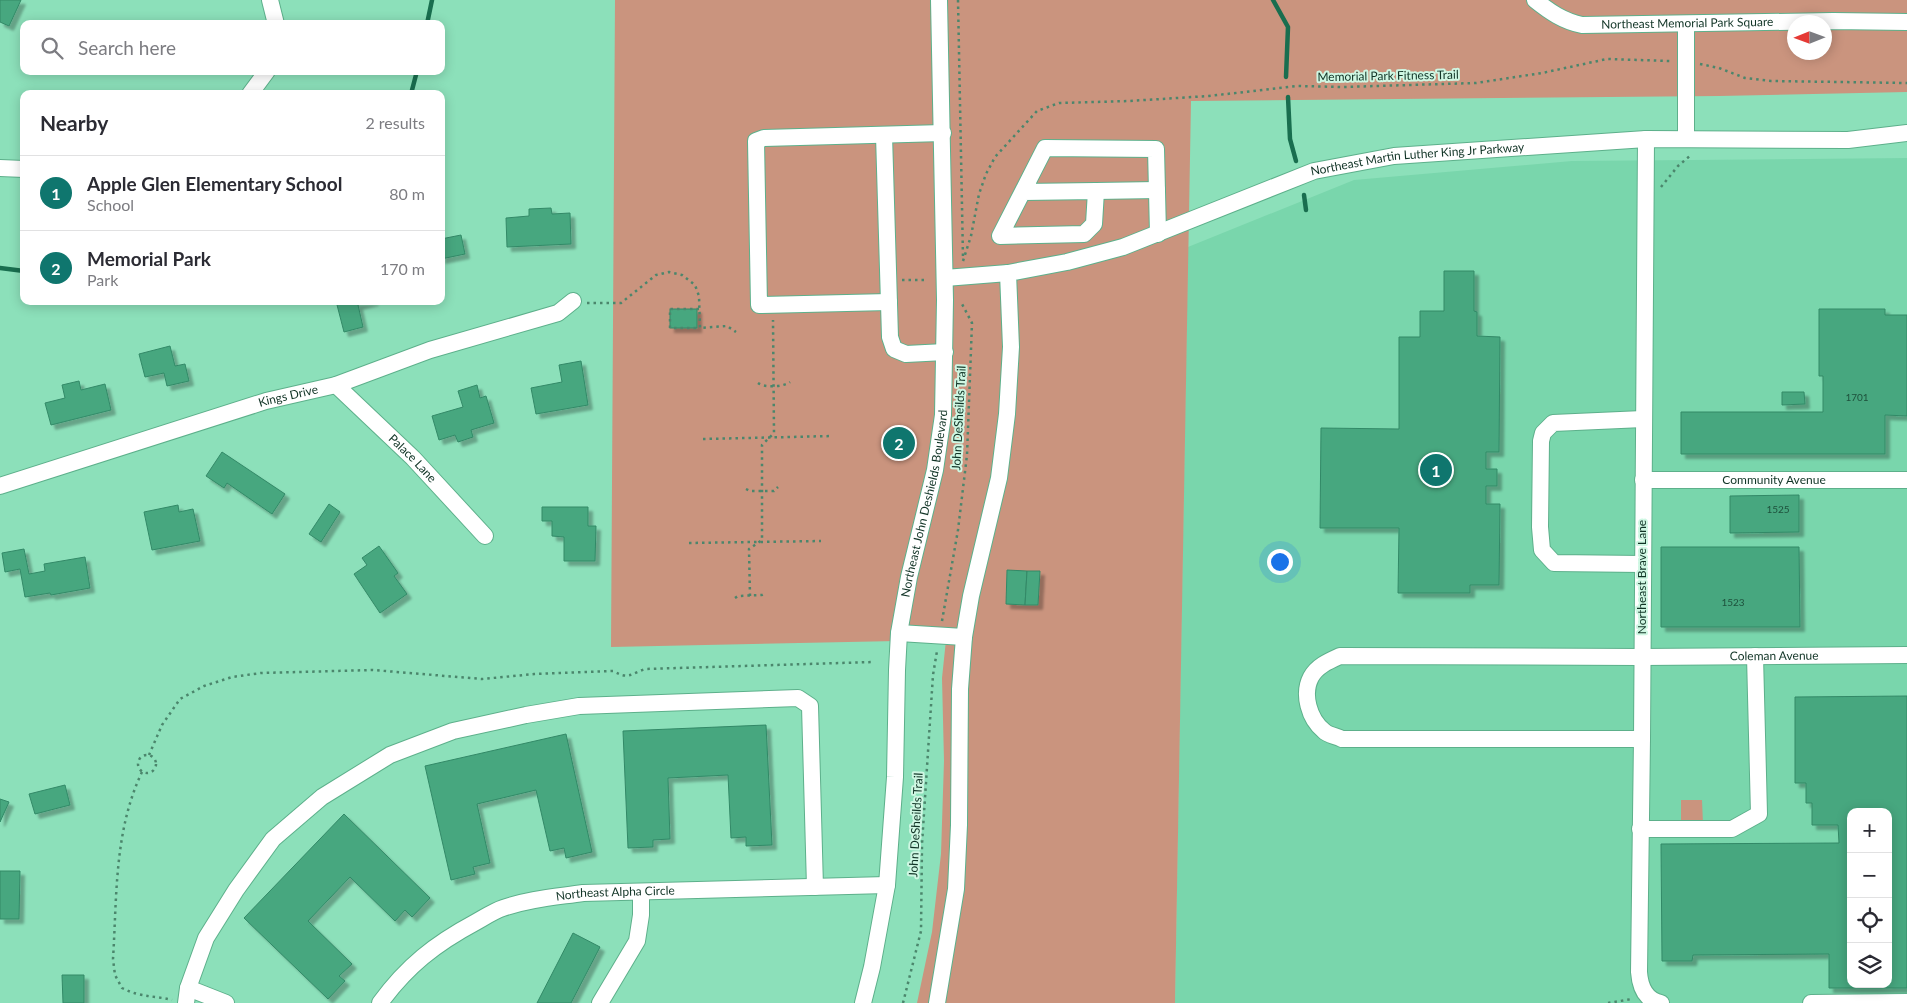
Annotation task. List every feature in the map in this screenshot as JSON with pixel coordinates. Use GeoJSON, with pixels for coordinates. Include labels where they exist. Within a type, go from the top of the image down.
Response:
{"type":"FeatureCollection","features":[{"type":"Feature","properties":{"kind":"street"},"geometry":{"type":"LineString","coordinates":[[270,0],[275,20]]}},
{"type":"Feature","properties":{"kind":"street","name":"Northeast John Deshields Boulevard"},"geometry":{"type":"LineString","coordinates":[[863,1003],[874,958],[887,885],[895,777],[897,670],[900,633],[909,578],[935,470],[943,415],[945,278],[940,0]]}},
{"type":"Feature","properties":{"kind":"street","name":"Northeast Memorial Park Square"},"geometry":{"type":"LineString","coordinates":[[1535,0],[1561,18],[1582,25],[1833,21],[1907,22]]}},
{"type":"Feature","properties":{"kind":"street"},"geometry":{"type":"LineString","coordinates":[[1686,24],[1686,138]]}},
{"type":"Feature","properties":{"kind":"street"},"geometry":{"type":"LineString","coordinates":[[253,90],[264,75]]}},
{"type":"Feature","properties":{"kind":"street","name":"Northeast Martin Luther King Jr Parkway"},"geometry":{"type":"LineString","coordinates":[[945,278],[1008,273],[1095,255],[1158,234],[1314,171],[1394,156],[1646,139],[1848,140],[1907,132]]}},
{"type":"Feature","properties":{"kind":"street"},"geometry":{"type":"LineString","coordinates":[[889,302],[759,305],[756,141],[764,138],[942,133]]}},
{"type":"Feature","properties":{"kind":"street"},"geometry":{"type":"LineString","coordinates":[[884,135],[890,337],[894,349],[906,354],[945,352]]}},
{"type":"Feature","properties":{"kind":"street","name":"Northeast Brave Lane"},"geometry":{"type":"LineString","coordinates":[[1646,139],[1642,739],[1638,972],[1640,984],[1655,1000]]}},
{"type":"Feature","properties":{"kind":"street"},"geometry":{"type":"LineString","coordinates":[[1096,191],[1094,224],[1084,234],[1000,236],[1045,148],[1156,149],[1158,234]]}},
{"type":"Feature","properties":{"kind":"street"},"geometry":{"type":"LineString","coordinates":[[0,168],[20,169]]}},
{"type":"Feature","properties":{"kind":"street"},"geometry":{"type":"LineString","coordinates":[[1023,192],[1158,190]]}},
{"type":"Feature","properties":{"kind":"street"},"geometry":{"type":"LineString","coordinates":[[936,1003],[956,889],[960,826],[960,689],[964,636],[971,596],[999,478],[1007,414],[1010,347],[1008,273]]}},
{"type":"Feature","properties":{"kind":"street","name":"Kings Drive"},"geometry":{"type":"LineString","coordinates":[[0,486],[266,401],[336,385],[430,350],[558,313],[573,301]]}},
{"type":"Feature","properties":{"kind":"street","name":"Palace Lane"},"geometry":{"type":"LineString","coordinates":[[336,385],[413,458],[485,536]]}},
{"type":"Feature","properties":{"kind":"street"},"geometry":{"type":"LineString","coordinates":[[1642,564],[1554,563],[1542,550],[1540,481],[1541,441],[1543,433],[1553,423],[1643,420]]}},
{"type":"Feature","properties":{"kind":"street","name":"Community Avenue"},"geometry":{"type":"LineString","coordinates":[[1643,480],[1907,480]]}},
{"type":"Feature","properties":{"kind":"street"},"geometry":{"type":"LineString","coordinates":[[900,633],[964,636]]}},
{"type":"Feature","properties":{"kind":"street","name":"Coleman Avenue"},"geometry":{"type":"LineString","coordinates":[[1642,739],[1342,739],[1324,732],[1311,715],[1307,698],[1311,677],[1324,663],[1340,656],[1642,657],[1907,655]]}},
{"type":"Feature","properties":{"kind":"street"},"geometry":{"type":"LineString","coordinates":[[1640,830],[1732,829],[1759,814],[1755,656]]}},
{"type":"Feature","properties":{"kind":"street"},"geometry":{"type":"LineString","coordinates":[[226,1003],[182,997],[206,938],[236,890],[273,839],[322,797],[390,755],[453,731],[526,715],[579,706],[798,698],[810,706],[815,887]]}},
{"type":"Feature","properties":{"kind":"street","name":"Northeast Alpha Circle"},"geometry":{"type":"LineString","coordinates":[[380,1003],[397,980],[420,957],[458,932],[502,908],[534,900],[583,893],[887,885]]}},
{"type":"Feature","properties":{"kind":"street"},"geometry":{"type":"LineString","coordinates":[[600,1003],[637,941],[641,915],[641,892]]}},
{"type":"Feature","properties":{"kind":"street"},"geometry":{"type":"LineString","coordinates":[[1811,1003],[1907,1002]]}},
{"type":"Feature","properties":{"kind":"path","name":"Memorial Park Fitness Trail"},"geometry":{"type":"LineString","coordinates":[[958,0],[963,261],[971,236],[973,216],[979,194],[986,174],[996,157],[1037,112],[1059,103],[1209,96],[1297,86],[1476,83],[1607,59],[1686,62],[1719,68],[1745,78],[1771,81],[1816,80],[1907,83]]}},
{"type":"Feature","properties":{"kind":"path"},"geometry":{"type":"LineString","coordinates":[[573,301],[594,304],[621,303],[656,276],[669,272],[682,275],[695,286],[698,296],[700,328]]}},
{"type":"Feature","properties":{"kind":"path"},"geometry":{"type":"LineString","coordinates":[[888,280],[928,280]]}},
{"type":"Feature","properties":{"kind":"path","name":"John DeSheilds Trail"},"geometry":{"type":"LineString","coordinates":[[942,621],[958,530],[967,455],[972,323],[962,306],[962,297]]}},
{"type":"Feature","properties":{"kind":"path"},"geometry":{"type":"LineString","coordinates":[[699,309],[670,310],[670,328],[727,326],[736,332]]}},
{"type":"Feature","properties":{"kind":"path"},"geometry":{"type":"LineString","coordinates":[[750,596],[749,549],[762,540],[762,444],[774,433],[773,331]]}},
{"type":"Feature","properties":{"kind":"path"},"geometry":{"type":"LineString","coordinates":[[758,383],[760,387],[786,385],[790,382]]}},
{"type":"Feature","properties":{"kind":"path"},"geometry":{"type":"LineString","coordinates":[[786,385],[789,388]]}},
{"type":"Feature","properties":{"kind":"path"},"geometry":{"type":"LineString","coordinates":[[703,439],[832,436]]}},
{"type":"Feature","properties":{"kind":"path"},"geometry":{"type":"LineString","coordinates":[[748,491],[774,490],[778,487]]}},
{"type":"Feature","properties":{"kind":"path"},"geometry":{"type":"LineString","coordinates":[[774,490],[777,494]]}},
{"type":"Feature","properties":{"kind":"path"},"geometry":{"type":"LineString","coordinates":[[689,543],[756,544],[821,542]]}},
{"type":"Feature","properties":{"kind":"path"},"geometry":{"type":"LineString","coordinates":[[736,596],[762,596],[766,592]]}},
{"type":"Feature","properties":{"kind":"path"},"geometry":{"type":"LineString","coordinates":[[762,596],[765,599]]}},
{"type":"Feature","properties":{"kind":"path","name":"John DeSheilds Trail"},"geometry":{"type":"LineString","coordinates":[[903,1003],[921,931],[922,844],[933,675],[938,646]]}},
{"type":"Feature","properties":{"kind":"path"},"geometry":{"type":"LineString","coordinates":[[149,755],[162,725],[180,700],[218,681],[261,673],[373,670],[482,678],[613,671],[624,676],[632,676],[638,671],[645,669],[873,662]]}},
{"type":"Feature","properties":{"kind":"path"},"geometry":{"type":"LineString","coordinates":[[142,772],[152,772],[156,767],[156,761],[149,755],[143,755],[139,759],[138,765],[142,772],[123,826],[119,851],[113,959],[115,975],[122,988],[146,997],[182,997]]}},
{"type":"Feature","properties":{"kind":"path"},"geometry":{"type":"LineString","coordinates":[[1608,1003],[1655,1000]]}},
{"type":"Feature","properties":{"kind":"shaded area"},"geometry":{"type":"Polygon","coordinates":[[[615,0],[1907,0],[1907,92],[1719,96],[1191,101],[1175,1003],[917,1003],[932,932],[941,854],[944,761],[942,678],[946,640],[611,647],[615,0]]]}},
{"type":"Feature","properties":{"kind":"shaded area"},"geometry":{"type":"Polygon","coordinates":[[[1907,158],[1907,1003],[1175,1003],[1188,247],[1354,180],[1572,161],[1907,158]]]}},
{"type":"Feature","properties":{"kind":"shaded area"},"geometry":{"type":"Polygon","coordinates":[[[1681,800],[1702,800],[1703,824],[1681,824],[1681,800]]]}},
{"type":"Feature","properties":{"kind":"building"},"geometry":{"type":"Polygon","coordinates":[[[0,0],[21,0],[9,26],[0,22],[0,0]]]}},
{"type":"Feature","properties":{"kind":"building"},"geometry":{"type":"Polygon","coordinates":[[[551,208],[552,214],[570,213],[571,244],[507,247],[506,218],[529,216],[529,209],[551,208]]]}},
{"type":"Feature","properties":{"kind":"building"},"geometry":{"type":"Polygon","coordinates":[[[461,235],[465,254],[445,258],[445,238],[461,235]]]}},
{"type":"Feature","properties":{"kind":"building"},"geometry":{"type":"Polygon","coordinates":[[[1444,271],[1474,271],[1474,311],[1477,312],[1477,336],[1500,337],[1499,452],[1486,452],[1486,469],[1497,469],[1497,486],[1486,486],[1486,504],[1500,504],[1499,585],[1470,585],[1470,593],[1398,593],[1399,528],[1320,528],[1321,428],[1399,429],[1399,337],[1420,337],[1420,311],[1444,311],[1444,271]]]}},
{"type":"Feature","properties":{"kind":"building"},"geometry":{"type":"Polygon","coordinates":[[[337,305],[358,305],[363,327],[344,332],[337,305]]]}},
{"type":"Feature","properties":{"kind":"building"},"geometry":{"type":"Polygon","coordinates":[[[670,309],[697,309],[697,328],[670,328],[670,309]]]}},
{"type":"Feature","properties":{"kind":"building"},"geometry":{"type":"Polygon","coordinates":[[[1819,309],[1885,309],[1885,315],[1907,315],[1907,416],[1885,415],[1885,454],[1681,454],[1681,412],[1823,412],[1823,376],[1819,376],[1819,309]]]}},
{"type":"Feature","properties":{"kind":"building"},"geometry":{"type":"Polygon","coordinates":[[[170,346],[175,366],[185,364],[189,381],[167,386],[164,373],[145,377],[139,354],[170,346]]]}},
{"type":"Feature","properties":{"kind":"building"},"geometry":{"type":"Polygon","coordinates":[[[581,361],[588,405],[536,414],[531,388],[562,382],[559,365],[581,361]]]}},
{"type":"Feature","properties":{"kind":"building"},"geometry":{"type":"Polygon","coordinates":[[[79,381],[81,390],[105,384],[111,410],[51,425],[45,403],[65,398],[62,385],[79,381]]]}},
{"type":"Feature","properties":{"kind":"building"},"geometry":{"type":"Polygon","coordinates":[[[477,385],[480,398],[486,396],[494,423],[471,430],[473,437],[458,442],[455,435],[439,440],[432,416],[463,407],[458,391],[477,385]]]}},
{"type":"Feature","properties":{"kind":"building"},"geometry":{"type":"Polygon","coordinates":[[[1782,392],[1804,392],[1805,404],[1782,405],[1782,392]]]}},
{"type":"Feature","properties":{"kind":"building"},"geometry":{"type":"Polygon","coordinates":[[[222,452],[285,494],[272,514],[227,483],[224,488],[206,476],[222,452]]]}},
{"type":"Feature","properties":{"kind":"building"},"geometry":{"type":"Polygon","coordinates":[[[1799,495],[1799,532],[1730,533],[1730,496],[1799,495]]]}},
{"type":"Feature","properties":{"kind":"building"},"geometry":{"type":"Polygon","coordinates":[[[329,504],[340,512],[321,542],[309,534],[329,504]]]}},
{"type":"Feature","properties":{"kind":"building"},"geometry":{"type":"Polygon","coordinates":[[[178,505],[179,512],[193,509],[200,541],[152,550],[144,512],[178,505]]]}},
{"type":"Feature","properties":{"kind":"building"},"geometry":{"type":"Polygon","coordinates":[[[542,507],[588,507],[588,526],[596,526],[595,561],[564,561],[564,537],[552,536],[552,521],[542,521],[542,507]]]}},
{"type":"Feature","properties":{"kind":"building"},"geometry":{"type":"Polygon","coordinates":[[[379,546],[398,573],[394,576],[407,594],[380,613],[354,574],[367,565],[362,558],[379,546]]]}},
{"type":"Feature","properties":{"kind":"building"},"geometry":{"type":"Polygon","coordinates":[[[1661,547],[1799,547],[1800,627],[1661,627],[1661,547]]]}},
{"type":"Feature","properties":{"kind":"building"},"geometry":{"type":"Polygon","coordinates":[[[24,549],[29,574],[45,571],[44,564],[85,557],[90,588],[51,595],[50,593],[25,597],[20,569],[5,572],[2,553],[24,549]]]}},
{"type":"Feature","properties":{"kind":"building"},"geometry":{"type":"Polygon","coordinates":[[[1007,570],[1027,571],[1025,605],[1006,604],[1007,570]]]}},
{"type":"Feature","properties":{"kind":"building"},"geometry":{"type":"Polygon","coordinates":[[[1027,571],[1040,571],[1038,605],[1025,605],[1027,571]]]}},
{"type":"Feature","properties":{"kind":"building"},"geometry":{"type":"Polygon","coordinates":[[[1907,696],[1907,988],[1892,988],[1892,808],[1847,808],[1847,988],[1829,988],[1829,954],[1693,955],[1692,961],[1662,961],[1661,844],[1839,843],[1838,825],[1812,825],[1812,803],[1806,803],[1806,783],[1795,783],[1795,697],[1907,696]]]}},
{"type":"Feature","properties":{"kind":"building"},"geometry":{"type":"Polygon","coordinates":[[[766,725],[772,845],[746,846],[746,837],[731,838],[728,775],[668,778],[670,839],[653,840],[653,847],[628,848],[623,731],[766,725]]]}},
{"type":"Feature","properties":{"kind":"building"},"geometry":{"type":"Polygon","coordinates":[[[566,734],[592,852],[566,858],[564,848],[550,851],[536,790],[477,804],[490,863],[473,867],[475,874],[451,880],[425,766],[566,734]]]}},
{"type":"Feature","properties":{"kind":"building"},"geometry":{"type":"Polygon","coordinates":[[[65,785],[70,805],[35,814],[29,794],[65,785]]]}},
{"type":"Feature","properties":{"kind":"building"},"geometry":{"type":"Polygon","coordinates":[[[0,799],[9,802],[0,822],[0,799]]]}},
{"type":"Feature","properties":{"kind":"building"},"geometry":{"type":"Polygon","coordinates":[[[344,814],[430,898],[412,917],[405,910],[395,921],[350,877],[308,921],[352,964],[339,976],[345,981],[328,999],[244,918],[344,814]]]}},
{"type":"Feature","properties":{"kind":"building"},"geometry":{"type":"Polygon","coordinates":[[[0,871],[20,871],[19,919],[0,919],[0,871]]]}},
{"type":"Feature","properties":{"kind":"building"},"geometry":{"type":"Polygon","coordinates":[[[573,933],[600,947],[571,1003],[537,1003],[573,933]]]}},
{"type":"Feature","properties":{"kind":"building"},"geometry":{"type":"Polygon","coordinates":[[[62,975],[84,975],[84,1003],[63,1003],[62,975]]]}},
{"type":"Feature","properties":{"kind":"waterway"},"geometry":{"type":"LineString","coordinates":[[428,20],[432,0]]}},
{"type":"Feature","properties":{"kind":"waterway"},"geometry":{"type":"LineString","coordinates":[[1273,0],[1288,27],[1286,77]]}},
{"type":"Feature","properties":{"kind":"waterway"},"geometry":{"type":"LineString","coordinates":[[412,90],[416,75]]}},
{"type":"Feature","properties":{"kind":"waterway"},"geometry":{"type":"LineString","coordinates":[[1288,97],[1290,139],[1296,161]]}},
{"type":"Feature","properties":{"kind":"waterway"},"geometry":{"type":"LineString","coordinates":[[1304,195],[1306,210]]}},
{"type":"Feature","properties":{"kind":"waterway"},"geometry":{"type":"LineString","coordinates":[[0,268],[20,270]]}},
{"type":"Feature","properties":{"kind":"place","name":"Memorial Park"},"geometry":{"type":"Point","coordinates":[899,443]}},
{"type":"Feature","properties":{"kind":"place","name":"Apple Glen Elementary School"},"geometry":{"type":"Point","coordinates":[1436,470]}}]}
